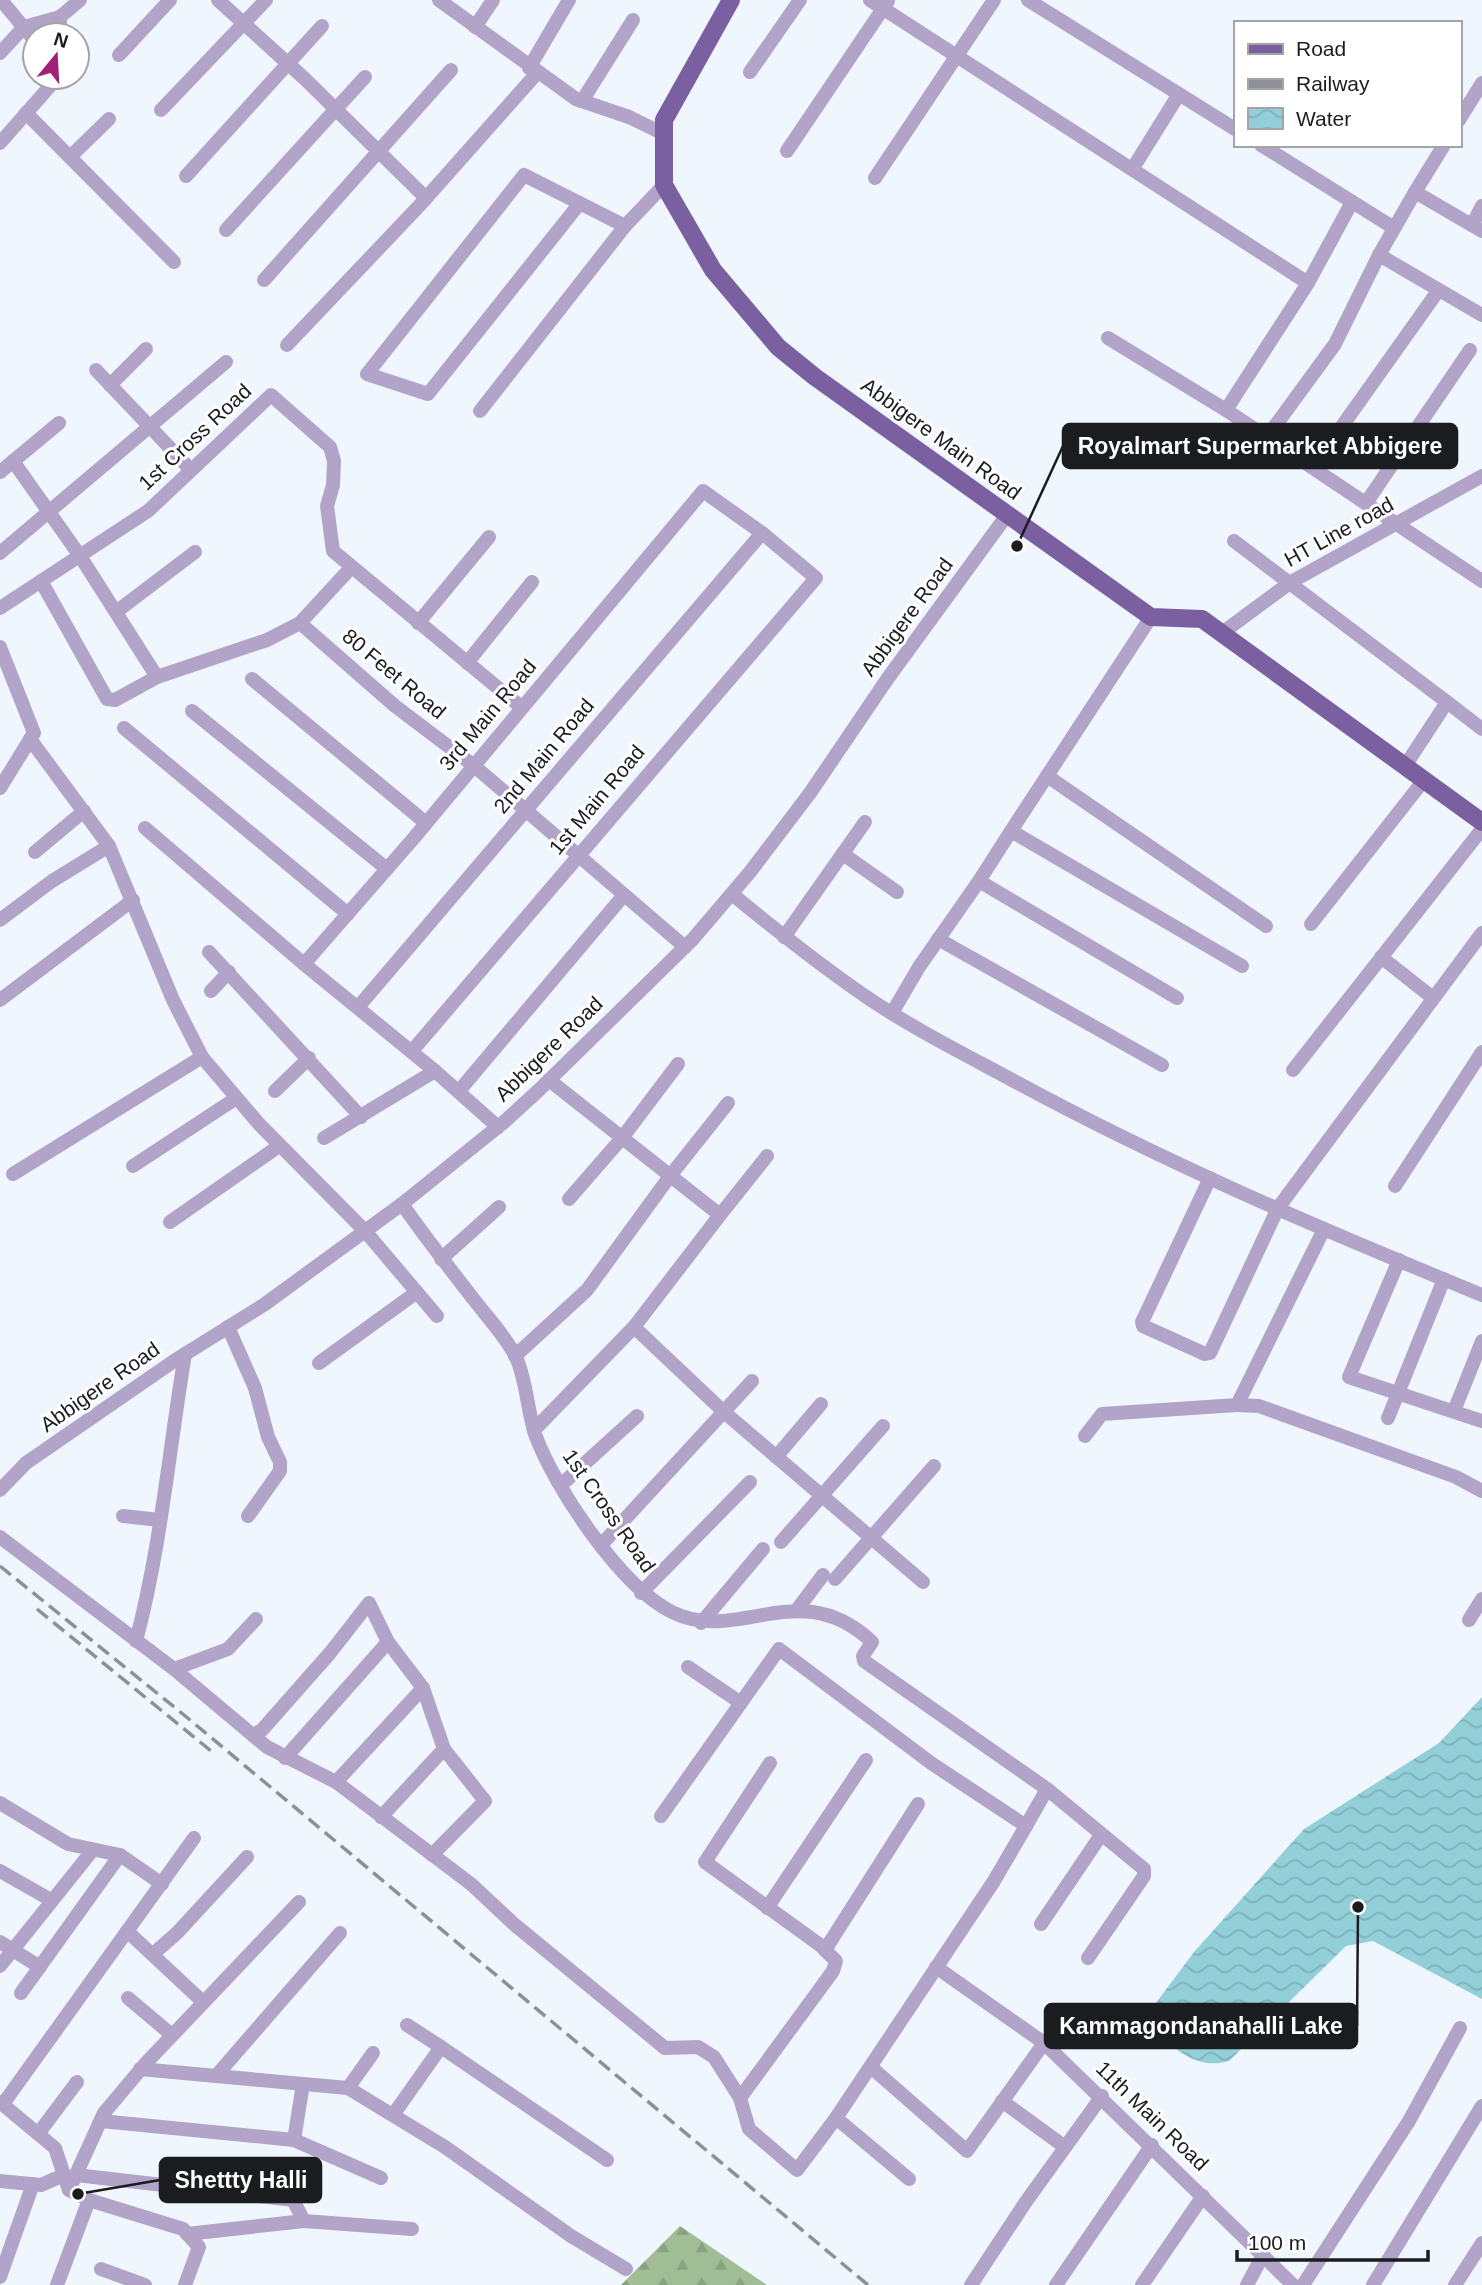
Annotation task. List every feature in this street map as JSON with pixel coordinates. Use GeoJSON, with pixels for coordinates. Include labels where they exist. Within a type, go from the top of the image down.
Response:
{"type":"FeatureCollection","features":[{"type":"Feature","properties":{"kind":"main road","name":"Abbigere Main Road"},"geometry":{"type":"LineString","coordinates":[[731,0],[664,120],[664,185],[713,270],[778,347],[1151,617]]}},
{"type":"Feature","properties":{"kind":"main road"},"geometry":{"type":"LineString","coordinates":[[1151,617],[1202,619],[1482,822]]}},
{"type":"Feature","properties":{"kind":"street"},"geometry":{"type":"LineString","coordinates":[[1,0],[21,23]]}},
{"type":"Feature","properties":{"kind":"street"},"geometry":{"type":"LineString","coordinates":[[46,21],[60,17],[79,0]]}},
{"type":"Feature","properties":{"kind":"street"},"geometry":{"type":"LineString","coordinates":[[119,55],[170,0]]}},
{"type":"Feature","properties":{"kind":"street"},"geometry":{"type":"LineString","coordinates":[[218,0],[289,64],[426,198]]}},
{"type":"Feature","properties":{"kind":"street"},"geometry":{"type":"LineString","coordinates":[[161,110],[266,0]]}},
{"type":"Feature","properties":{"kind":"street"},"geometry":{"type":"LineString","coordinates":[[439,0],[533,71],[582,101],[629,117],[664,134]]}},
{"type":"Feature","properties":{"kind":"street"},"geometry":{"type":"LineString","coordinates":[[475,27],[493,0]]}},
{"type":"Feature","properties":{"kind":"street"},"geometry":{"type":"LineString","coordinates":[[287,345],[426,198],[533,71],[569,0]]}},
{"type":"Feature","properties":{"kind":"street"},"geometry":{"type":"LineString","coordinates":[[750,72],[800,0]]}},
{"type":"Feature","properties":{"kind":"street"},"geometry":{"type":"LineString","coordinates":[[870,0],[887,4],[956,56],[1308,283]]}},
{"type":"Feature","properties":{"kind":"street"},"geometry":{"type":"LineString","coordinates":[[875,178],[994,0]]}},
{"type":"Feature","properties":{"kind":"street"},"geometry":{"type":"LineString","coordinates":[[1028,0],[1234,128]]}},
{"type":"Feature","properties":{"kind":"street"},"geometry":{"type":"LineString","coordinates":[[787,151],[887,4]]}},
{"type":"Feature","properties":{"kind":"street"},"geometry":{"type":"LineString","coordinates":[[582,101],[633,20]]}},
{"type":"Feature","properties":{"kind":"street"},"geometry":{"type":"LineString","coordinates":[[186,176],[322,26]]}},
{"type":"Feature","properties":{"kind":"street"},"geometry":{"type":"LineString","coordinates":[[0,53],[21,30]]}},
{"type":"Feature","properties":{"kind":"street"},"geometry":{"type":"LineString","coordinates":[[264,280],[451,70]]}},
{"type":"Feature","properties":{"kind":"street"},"geometry":{"type":"LineString","coordinates":[[226,230],[365,77]]}},
{"type":"Feature","properties":{"kind":"street"},"geometry":{"type":"LineString","coordinates":[[1461,117],[1482,83]]}},
{"type":"Feature","properties":{"kind":"street"},"geometry":{"type":"LineString","coordinates":[[0,143],[46,91]]}},
{"type":"Feature","properties":{"kind":"street"},"geometry":{"type":"LineString","coordinates":[[1133,168],[1179,94]]}},
{"type":"Feature","properties":{"kind":"street"},"geometry":{"type":"LineString","coordinates":[[26,113],[174,262]]}},
{"type":"Feature","properties":{"kind":"street"},"geometry":{"type":"LineString","coordinates":[[70,158],[109,119]]}},
{"type":"Feature","properties":{"kind":"street"},"geometry":{"type":"LineString","coordinates":[[1264,147],[1394,228]]}},
{"type":"Feature","properties":{"kind":"street"},"geometry":{"type":"LineString","coordinates":[[1267,437],[1335,344],[1379,255],[1443,147]]}},
{"type":"Feature","properties":{"kind":"street"},"geometry":{"type":"LineString","coordinates":[[580,203],[428,394],[367,374],[524,175],[580,203],[625,226]]}},
{"type":"Feature","properties":{"kind":"street"},"geometry":{"type":"LineString","coordinates":[[480,411],[625,226],[664,185]]}},
{"type":"Feature","properties":{"kind":"street"},"geometry":{"type":"LineString","coordinates":[[1415,192],[1477,228],[1482,206]]}},
{"type":"Feature","properties":{"kind":"street"},"geometry":{"type":"LineString","coordinates":[[1226,410],[1308,283],[1352,202]]}},
{"type":"Feature","properties":{"kind":"street"},"geometry":{"type":"LineString","coordinates":[[1379,255],[1482,315]]}},
{"type":"Feature","properties":{"kind":"street"},"geometry":{"type":"LineString","coordinates":[[1313,467],[1438,291]]}},
{"type":"Feature","properties":{"kind":"street"},"geometry":{"type":"LineString","coordinates":[[1108,338],[1226,410],[1482,581]]}},
{"type":"Feature","properties":{"kind":"street"},"geometry":{"type":"LineString","coordinates":[[110,385],[146,349]]}},
{"type":"Feature","properties":{"kind":"street"},"geometry":{"type":"LineString","coordinates":[[1366,503],[1470,350]]}},
{"type":"Feature","properties":{"kind":"street"},"geometry":{"type":"LineString","coordinates":[[0,552],[226,362]]}},
{"type":"Feature","properties":{"kind":"street"},"geometry":{"type":"LineString","coordinates":[[96,370],[190,469]]}},
{"type":"Feature","properties":{"kind":"street","name":"1st Cross Road"},"geometry":{"type":"LineString","coordinates":[[0,608],[148,511],[271,395],[330,447],[334,461],[327,506],[333,551],[521,707]]}},
{"type":"Feature","properties":{"kind":"street"},"geometry":{"type":"LineString","coordinates":[[0,472],[59,423]]}},
{"type":"Feature","properties":{"kind":"street"},"geometry":{"type":"LineString","coordinates":[[13,461],[80,556],[157,677]]}},
{"type":"Feature","properties":{"kind":"street","name":"HT Line road"},"geometry":{"type":"LineString","coordinates":[[1222,633],[1291,582],[1481,475]]}},
{"type":"Feature","properties":{"kind":"street","name":"3rd Main Road"},"geometry":{"type":"LineString","coordinates":[[304,964],[426,823],[703,491],[762,533]]}},
{"type":"Feature","properties":{"kind":"street","name":"Abbigere Road"},"geometry":{"type":"LineString","coordinates":[[0,1490],[26,1463],[185,1354],[265,1304],[402,1204],[498,1127],[549,1080],[685,947],[732,894],[810,793],[888,678],[1007,515]]}},
{"type":"Feature","properties":{"kind":"street","name":"1st Main Road"},"geometry":{"type":"LineString","coordinates":[[412,1051],[816,578],[762,533]]}},
{"type":"Feature","properties":{"kind":"street","name":"2nd Main Road"},"geometry":{"type":"LineString","coordinates":[[359,1006],[762,533]]}},
{"type":"Feature","properties":{"kind":"street"},"geometry":{"type":"LineString","coordinates":[[418,623],[489,537]]}},
{"type":"Feature","properties":{"kind":"street"},"geometry":{"type":"LineString","coordinates":[[1234,541],[1482,729]]}},
{"type":"Feature","properties":{"kind":"street"},"geometry":{"type":"LineString","coordinates":[[116,612],[195,552]]}},
{"type":"Feature","properties":{"kind":"street"},"geometry":{"type":"LineString","coordinates":[[41,581],[107,699],[116,700],[157,677],[267,640],[300,623],[347,572]]}},
{"type":"Feature","properties":{"kind":"street"},"geometry":{"type":"LineString","coordinates":[[467,663],[531,582]]}},
{"type":"Feature","properties":{"kind":"street"},"geometry":{"type":"LineString","coordinates":[[892,1013],[1151,617]]}},
{"type":"Feature","properties":{"kind":"street","name":"80 Feet Road"},"geometry":{"type":"LineString","coordinates":[[300,623],[395,706],[473,765],[685,947]]}},
{"type":"Feature","properties":{"kind":"street"},"geometry":{"type":"LineString","coordinates":[[0,648],[34,733],[5,769],[0,788]]}},
{"type":"Feature","properties":{"kind":"street"},"geometry":{"type":"LineString","coordinates":[[252,679],[426,823]]}},
{"type":"Feature","properties":{"kind":"street"},"geometry":{"type":"LineString","coordinates":[[1405,766],[1447,702]]}},
{"type":"Feature","properties":{"kind":"street"},"geometry":{"type":"LineString","coordinates":[[192,711],[387,869]]}},
{"type":"Feature","properties":{"kind":"street"},"geometry":{"type":"LineString","coordinates":[[124,728],[348,914]]}},
{"type":"Feature","properties":{"kind":"street"},"geometry":{"type":"LineString","coordinates":[[30,739],[109,846],[173,1000],[202,1058],[279,1146],[365,1231],[437,1316]]}},
{"type":"Feature","properties":{"kind":"street"},"geometry":{"type":"LineString","coordinates":[[1046,776],[1266,926]]}},
{"type":"Feature","properties":{"kind":"street"},"geometry":{"type":"LineString","coordinates":[[1311,924],[1424,780]]}},
{"type":"Feature","properties":{"kind":"street"},"geometry":{"type":"LineString","coordinates":[[35,852],[84,811]]}},
{"type":"Feature","properties":{"kind":"street"},"geometry":{"type":"LineString","coordinates":[[784,937],[866,822]]}},
{"type":"Feature","properties":{"kind":"street"},"geometry":{"type":"LineString","coordinates":[[145,828],[304,964],[435,1070],[498,1127]]}},
{"type":"Feature","properties":{"kind":"street"},"geometry":{"type":"LineString","coordinates":[[1293,1070],[1482,829]]}},
{"type":"Feature","properties":{"kind":"street"},"geometry":{"type":"LineString","coordinates":[[1011,831],[1242,966]]}},
{"type":"Feature","properties":{"kind":"street"},"geometry":{"type":"LineString","coordinates":[[0,920],[52,881],[109,846]]}},
{"type":"Feature","properties":{"kind":"street"},"geometry":{"type":"LineString","coordinates":[[843,854],[897,891]]}},
{"type":"Feature","properties":{"kind":"street"},"geometry":{"type":"LineString","coordinates":[[979,881],[1177,998]]}},
{"type":"Feature","properties":{"kind":"street"},"geometry":{"type":"LineString","coordinates":[[732,894],[784,937],[892,1013],[1109,1132],[1324,1229],[1482,1294]]}},
{"type":"Feature","properties":{"kind":"street"},"geometry":{"type":"LineString","coordinates":[[459,1091],[624,895]]}},
{"type":"Feature","properties":{"kind":"street"},"geometry":{"type":"LineString","coordinates":[[0,1000],[133,900]]}},
{"type":"Feature","properties":{"kind":"street"},"geometry":{"type":"LineString","coordinates":[[1210,1178],[1142,1322],[1143,1326],[1205,1354],[1210,1353],[1278,1208],[1482,933]]}},
{"type":"Feature","properties":{"kind":"street"},"geometry":{"type":"LineString","coordinates":[[938,939],[1162,1065]]}},
{"type":"Feature","properties":{"kind":"street"},"geometry":{"type":"LineString","coordinates":[[209,952],[361,1116]]}},
{"type":"Feature","properties":{"kind":"street"},"geometry":{"type":"LineString","coordinates":[[1381,957],[1433,998]]}},
{"type":"Feature","properties":{"kind":"street"},"geometry":{"type":"LineString","coordinates":[[211,991],[229,972]]}},
{"type":"Feature","properties":{"kind":"street"},"geometry":{"type":"LineString","coordinates":[[1395,1186],[1482,1052]]}},
{"type":"Feature","properties":{"kind":"street"},"geometry":{"type":"LineString","coordinates":[[13,1174],[202,1058]]}},
{"type":"Feature","properties":{"kind":"street"},"geometry":{"type":"LineString","coordinates":[[275,1091],[309,1058]]}},
{"type":"Feature","properties":{"kind":"street"},"geometry":{"type":"LineString","coordinates":[[569,1199],[622,1138],[678,1064]]}},
{"type":"Feature","properties":{"kind":"street"},"geometry":{"type":"LineString","coordinates":[[324,1138],[435,1070]]}},
{"type":"Feature","properties":{"kind":"street"},"geometry":{"type":"LineString","coordinates":[[549,1080],[720,1215]]}},
{"type":"Feature","properties":{"kind":"street"},"geometry":{"type":"LineString","coordinates":[[133,1166],[235,1098]]}},
{"type":"Feature","properties":{"kind":"street"},"geometry":{"type":"LineString","coordinates":[[515,1356],[587,1290],[670,1175],[728,1103]]}},
{"type":"Feature","properties":{"kind":"street"},"geometry":{"type":"LineString","coordinates":[[170,1222],[279,1146]]}},
{"type":"Feature","properties":{"kind":"street"},"geometry":{"type":"LineString","coordinates":[[534,1430],[634,1327],[767,1156]]}},
{"type":"Feature","properties":{"kind":"street","name":"1st Cross Road"},"geometry":{"type":"LineString","coordinates":[[402,1204],[515,1356],[528,1393],[534,1430],[547,1462],[602,1544],[641,1593],[672,1612],[701,1623],[796,1611],[825,1614],[856,1628],[872,1642],[863,1656],[877,1671],[1047,1789]]}},
{"type":"Feature","properties":{"kind":"street"},"geometry":{"type":"LineString","coordinates":[[441,1259],[499,1206]]}},
{"type":"Feature","properties":{"kind":"street"},"geometry":{"type":"LineString","coordinates":[[1237,1405],[1324,1229]]}},
{"type":"Feature","properties":{"kind":"street"},"geometry":{"type":"LineString","coordinates":[[1399,1260],[1349,1377],[1482,1421]]}},
{"type":"Feature","properties":{"kind":"street"},"geometry":{"type":"LineString","coordinates":[[1388,1418],[1444,1279]]}},
{"type":"Feature","properties":{"kind":"street"},"geometry":{"type":"LineString","coordinates":[[319,1363],[417,1292]]}},
{"type":"Feature","properties":{"kind":"street"},"geometry":{"type":"LineString","coordinates":[[228,1327],[255,1388],[268,1437],[281,1462],[280,1471],[248,1516]]}},
{"type":"Feature","properties":{"kind":"street"},"geometry":{"type":"LineString","coordinates":[[634,1327],[724,1412],[923,1582]]}},
{"type":"Feature","properties":{"kind":"street"},"geometry":{"type":"LineString","coordinates":[[1454,1411],[1482,1341]]}},
{"type":"Feature","properties":{"kind":"street"},"geometry":{"type":"LineString","coordinates":[[136,1641],[153,1576],[185,1354]]}},
{"type":"Feature","properties":{"kind":"street"},"geometry":{"type":"LineString","coordinates":[[602,1544],[752,1381]]}},
{"type":"Feature","properties":{"kind":"street"},"geometry":{"type":"LineString","coordinates":[[776,1457],[821,1404]]}},
{"type":"Feature","properties":{"kind":"street"},"geometry":{"type":"LineString","coordinates":[[1085,1436],[1102,1414],[1237,1405],[1259,1406],[1457,1477],[1482,1491]]}},
{"type":"Feature","properties":{"kind":"street"},"geometry":{"type":"LineString","coordinates":[[561,1485],[637,1416]]}},
{"type":"Feature","properties":{"kind":"street"},"geometry":{"type":"LineString","coordinates":[[781,1542],[883,1426]]}},
{"type":"Feature","properties":{"kind":"street"},"geometry":{"type":"LineString","coordinates":[[796,1611],[871,1538],[934,1466]]}},
{"type":"Feature","properties":{"kind":"street"},"geometry":{"type":"LineString","coordinates":[[641,1593],[750,1482]]}},
{"type":"Feature","properties":{"kind":"street"},"geometry":{"type":"LineString","coordinates":[[123,1516],[160,1520]]}},
{"type":"Feature","properties":{"kind":"street"},"geometry":{"type":"LineString","coordinates":[[0,1536],[174,1669],[253,1735],[285,1758],[336,1782],[471,1884],[515,1925],[665,2048],[698,2047],[714,2057],[740,2098],[749,2130],[797,2170],[872,2068],[936,1966],[994,1881],[1047,1789],[1145,1871],[1088,1958]]}},
{"type":"Feature","properties":{"kind":"street"},"geometry":{"type":"LineString","coordinates":[[701,1623],[763,1549]]}},
{"type":"Feature","properties":{"kind":"street"},"geometry":{"type":"LineString","coordinates":[[1469,1620],[1482,1599]]}},
{"type":"Feature","properties":{"kind":"street"},"geometry":{"type":"LineString","coordinates":[[253,1735],[262,1730],[322,1663],[369,1602],[388,1642],[423,1688],[444,1749],[485,1801],[432,1855]]}},
{"type":"Feature","properties":{"kind":"street"},"geometry":{"type":"LineString","coordinates":[[174,1669],[228,1649],[256,1619]]}},
{"type":"Feature","properties":{"kind":"street"},"geometry":{"type":"LineString","coordinates":[[285,1758],[388,1642]]}},
{"type":"Feature","properties":{"kind":"street"},"geometry":{"type":"LineString","coordinates":[[661,1816],[779,1649],[931,1763],[1026,1826]]}},
{"type":"Feature","properties":{"kind":"street"},"geometry":{"type":"LineString","coordinates":[[688,1667],[741,1703]]}},
{"type":"Feature","properties":{"kind":"street"},"geometry":{"type":"LineString","coordinates":[[336,1782],[423,1688]]}},
{"type":"Feature","properties":{"kind":"street"},"geometry":{"type":"LineString","coordinates":[[381,1817],[444,1749]]}},
{"type":"Feature","properties":{"kind":"street"},"geometry":{"type":"LineString","coordinates":[[767,1908],[866,1760]]}},
{"type":"Feature","properties":{"kind":"street"},"geometry":{"type":"LineString","coordinates":[[740,2098],[834,1970],[836,1961],[825,1950],[705,1862],[771,1763]]}},
{"type":"Feature","properties":{"kind":"street"},"geometry":{"type":"LineString","coordinates":[[0,1803],[68,1844],[120,1855],[162,1884]]}},
{"type":"Feature","properties":{"kind":"street"},"geometry":{"type":"LineString","coordinates":[[825,1950],[918,1804]]}},
{"type":"Feature","properties":{"kind":"street"},"geometry":{"type":"LineString","coordinates":[[1041,1924],[1101,1835]]}},
{"type":"Feature","properties":{"kind":"street"},"geometry":{"type":"LineString","coordinates":[[70,2175],[55,2148],[2,2103],[194,1838]]}},
{"type":"Feature","properties":{"kind":"street"},"geometry":{"type":"LineString","coordinates":[[0,1966],[7,1945],[51,1900],[92,1851]]}},
{"type":"Feature","properties":{"kind":"street"},"geometry":{"type":"LineString","coordinates":[[20,1993],[120,1855]]}},
{"type":"Feature","properties":{"kind":"street"},"geometry":{"type":"LineString","coordinates":[[153,1954],[177,1933],[247,1857]]}},
{"type":"Feature","properties":{"kind":"street"},"geometry":{"type":"LineString","coordinates":[[0,1871],[51,1900]]}},
{"type":"Feature","properties":{"kind":"street"},"geometry":{"type":"LineString","coordinates":[[185,2285],[199,2247],[183,2229],[89,2200],[69,2190],[70,2175],[101,2121],[140,2069],[299,1902]]}},
{"type":"Feature","properties":{"kind":"street"},"geometry":{"type":"LineString","coordinates":[[127,1931],[203,2002]]}},
{"type":"Feature","properties":{"kind":"street"},"geometry":{"type":"LineString","coordinates":[[216,2076],[340,1933]]}},
{"type":"Feature","properties":{"kind":"street"},"geometry":{"type":"LineString","coordinates":[[7,1945],[40,1967]]}},
{"type":"Feature","properties":{"kind":"street","name":"11th Main Road"},"geometry":{"type":"LineString","coordinates":[[936,1966],[1044,2043],[1102,2096],[1293,2285]]}},
{"type":"Feature","properties":{"kind":"street"},"geometry":{"type":"LineString","coordinates":[[128,1998],[172,2035]]}},
{"type":"Feature","properties":{"kind":"street"},"geometry":{"type":"LineString","coordinates":[[407,2025],[607,2160]]}},
{"type":"Feature","properties":{"kind":"street"},"geometry":{"type":"LineString","coordinates":[[1303,2285],[1409,2121],[1460,2028]]}},
{"type":"Feature","properties":{"kind":"street"},"geometry":{"type":"LineString","coordinates":[[872,2068],[967,2151],[1044,2043]]}},
{"type":"Feature","properties":{"kind":"street"},"geometry":{"type":"LineString","coordinates":[[393,2115],[441,2047]]}},
{"type":"Feature","properties":{"kind":"street"},"geometry":{"type":"LineString","coordinates":[[348,2088],[373,2053]]}},
{"type":"Feature","properties":{"kind":"street"},"geometry":{"type":"LineString","coordinates":[[140,2069],[348,2088],[445,2147],[571,2236],[626,2269]]}},
{"type":"Feature","properties":{"kind":"street"},"geometry":{"type":"LineString","coordinates":[[38,2134],[77,2082]]}},
{"type":"Feature","properties":{"kind":"street"},"geometry":{"type":"LineString","coordinates":[[294,2140],[303,2084]]}},
{"type":"Feature","properties":{"kind":"street"},"geometry":{"type":"LineString","coordinates":[[971,2285],[1102,2096]]}},
{"type":"Feature","properties":{"kind":"street"},"geometry":{"type":"LineString","coordinates":[[1002,2101],[1065,2147]]}},
{"type":"Feature","properties":{"kind":"street"},"geometry":{"type":"LineString","coordinates":[[1373,2285],[1482,2106]]}},
{"type":"Feature","properties":{"kind":"street"},"geometry":{"type":"LineString","coordinates":[[836,2118],[909,2179]]}},
{"type":"Feature","properties":{"kind":"street"},"geometry":{"type":"LineString","coordinates":[[101,2121],[294,2140],[381,2178]]}},
{"type":"Feature","properties":{"kind":"street"},"geometry":{"type":"LineString","coordinates":[[1056,2285],[1152,2145]]}},
{"type":"Feature","properties":{"kind":"street"},"geometry":{"type":"LineString","coordinates":[[0,2181],[41,2185],[70,2175],[293,2200],[304,2221]]}},
{"type":"Feature","properties":{"kind":"street"},"geometry":{"type":"LineString","coordinates":[[1,2270],[33,2184]]}},
{"type":"Feature","properties":{"kind":"street"},"geometry":{"type":"LineString","coordinates":[[1142,2285],[1203,2196]]}},
{"type":"Feature","properties":{"kind":"street"},"geometry":{"type":"LineString","coordinates":[[57,2285],[89,2200]]}},
{"type":"Feature","properties":{"kind":"street"},"geometry":{"type":"LineString","coordinates":[[187,2234],[304,2221],[412,2229]]}},
{"type":"Feature","properties":{"kind":"street"},"geometry":{"type":"LineString","coordinates":[[1455,2285],[1482,2243]]}},
{"type":"Feature","properties":{"kind":"street"},"geometry":{"type":"LineString","coordinates":[[1247,2285],[1263,2255]]}},
{"type":"Feature","properties":{"kind":"street"},"geometry":{"type":"LineString","coordinates":[[101,2269],[145,2285]]}},
{"type":"Feature","properties":{"kind":"green space"},"geometry":{"type":"Polygon","coordinates":[[[680,2226],[767,2285],[621,2285],[680,2226]]]}},
{"type":"Feature","properties":{"kind":"water"},"geometry":{"type":"Polygon","coordinates":[[[1482,1697],[1482,1999],[1373,1941],[1346,1946],[1229,2061],[1216,2063],[1192,2059],[1144,2019],[1194,1952],[1304,1829],[1439,1743],[1482,1697]]]}},
{"type":"Feature","properties":{"kind":"railway"},"geometry":{"type":"LineString","coordinates":[[0,1566],[184,1715],[868,2285]]}},
{"type":"Feature","properties":{"kind":"railway"},"geometry":{"type":"LineString","coordinates":[[37,1609],[216,1755]]}},
{"type":"Feature","properties":{"kind":"place","name":"Royalmart Supermarket Abbigere"},"geometry":{"type":"Point","coordinates":[1017,546]}},
{"type":"Feature","properties":{"kind":"place","name":"Kammagondanahalli Lake"},"geometry":{"type":"Point","coordinates":[1358,1907]}},
{"type":"Feature","properties":{"kind":"place","name":"Shettty Halli"},"geometry":{"type":"Point","coordinates":[78,2194]}}]}
